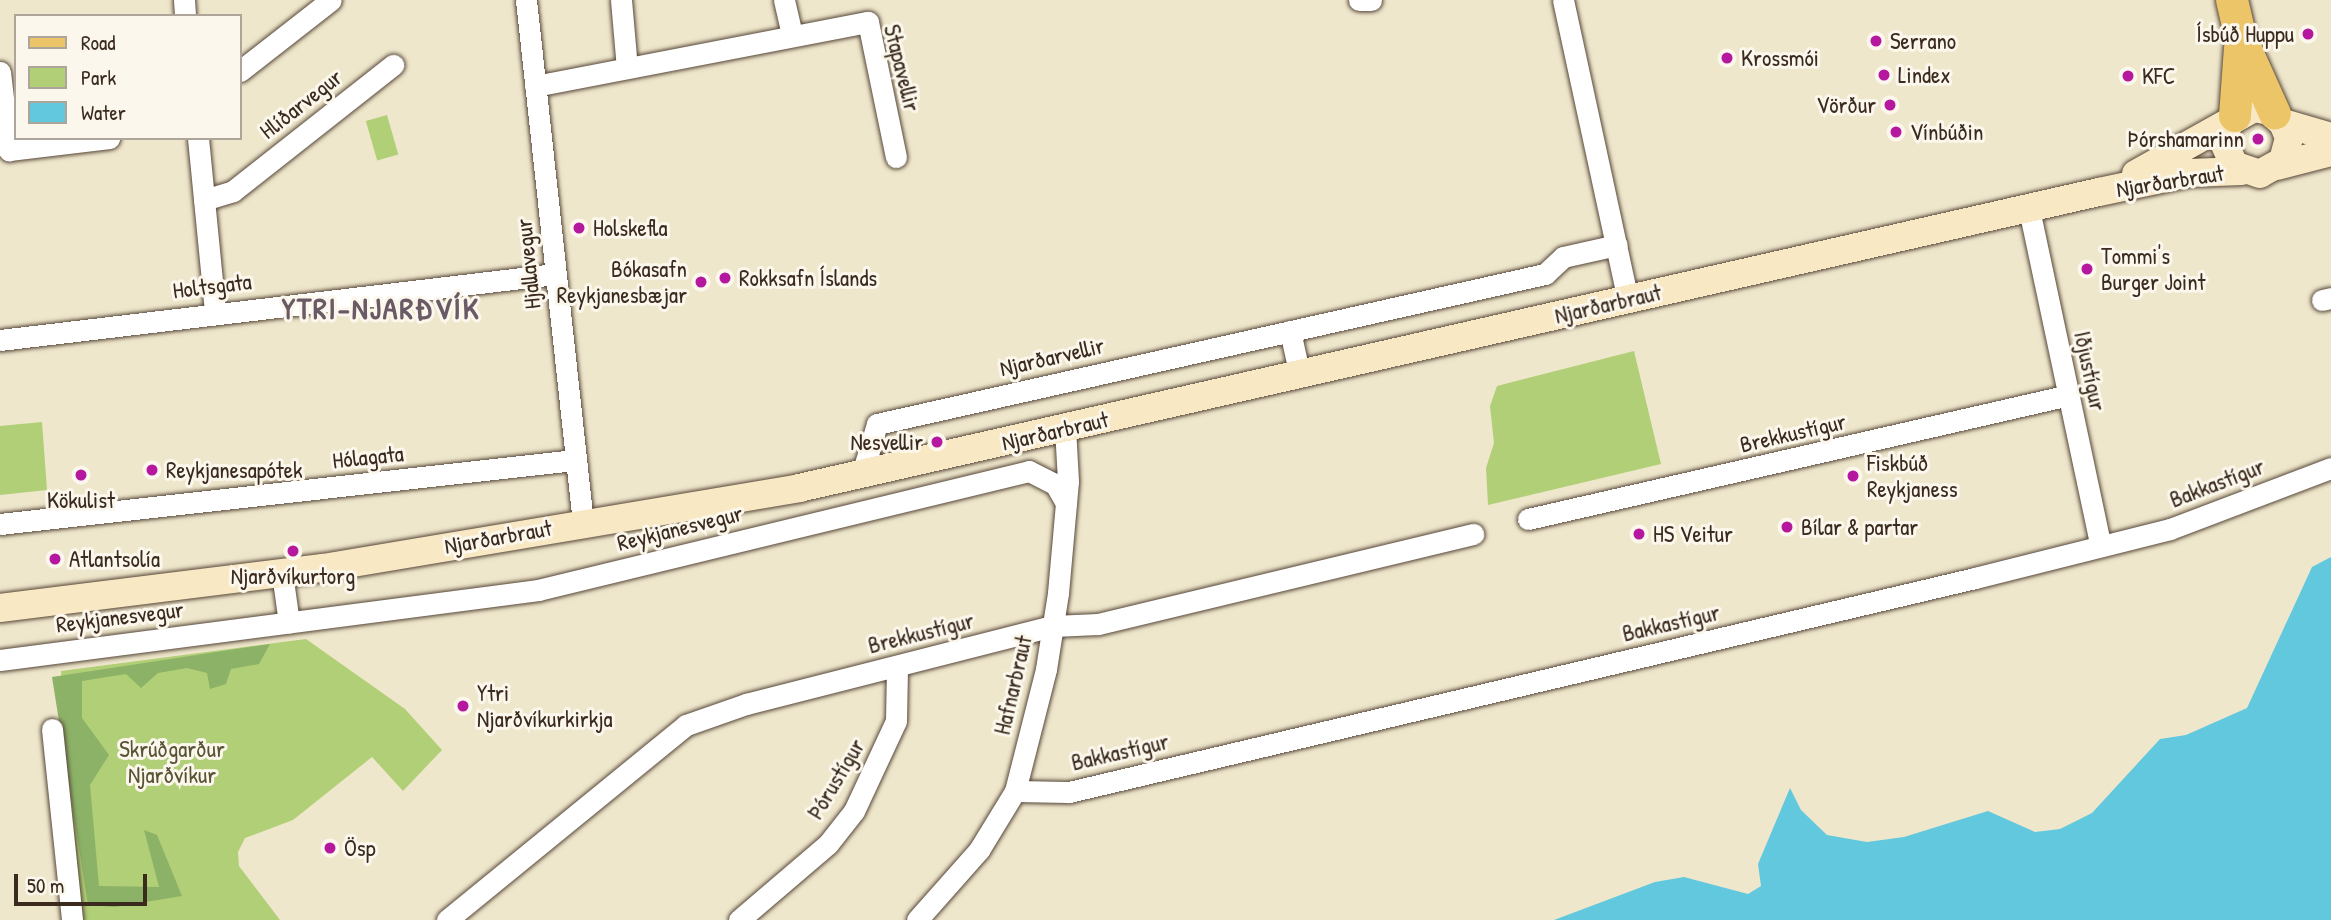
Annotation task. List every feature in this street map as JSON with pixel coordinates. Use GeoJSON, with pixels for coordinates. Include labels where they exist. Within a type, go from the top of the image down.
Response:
{"type":"FeatureCollection","features":[{"type":"Feature","properties":{"kind":"main road"},"geometry":{"type":"LineString","coordinates":[[2232,0],[2240,36],[2279,118],[2288,146],[2277,166]]}},
{"type":"Feature","properties":{"kind":"main road"},"geometry":{"type":"LineString","coordinates":[[2240,36],[2232,120],[2224,149],[2242,171],[2260,174],[2277,166],[2331,152]]}},
{"type":"Feature","properties":{"kind":"main road"},"geometry":{"type":"LineString","coordinates":[[2232,120],[2254,108],[2331,137]]}},
{"type":"Feature","properties":{"kind":"main road","name":"Njarðarbraut"},"geometry":{"type":"LineString","coordinates":[[2099,192],[2232,120]]}},
{"type":"Feature","properties":{"kind":"main road","name":"Njarðarbraut"},"geometry":{"type":"LineString","coordinates":[[0,608],[282,573],[862,474],[2099,192],[2189,173],[2242,171]]}},
{"type":"Feature","properties":{"kind":"street"},"geometry":{"type":"LineString","coordinates":[[242,69],[331,0]]}},
{"type":"Feature","properties":{"kind":"street","name":"Hjallavegur"},"geometry":{"type":"LineString","coordinates":[[526,0],[574,460],[583,523]]}},
{"type":"Feature","properties":{"kind":"street"},"geometry":{"type":"LineString","coordinates":[[621,0],[627,68]]}},
{"type":"Feature","properties":{"kind":"street"},"geometry":{"type":"LineString","coordinates":[[784,0],[792,36]]}},
{"type":"Feature","properties":{"kind":"street"},"geometry":{"type":"LineString","coordinates":[[1359,0],[1371,0]]}},
{"type":"Feature","properties":{"kind":"street"},"geometry":{"type":"LineString","coordinates":[[1563,0],[1628,300]]}},
{"type":"Feature","properties":{"kind":"street","name":"Stapavellir"},"geometry":{"type":"LineString","coordinates":[[535,86],[868,22],[896,157]]}},
{"type":"Feature","properties":{"kind":"street","name":"Hlíðarvegur"},"geometry":{"type":"LineString","coordinates":[[204,200],[233,191],[393,65]]}},
{"type":"Feature","properties":{"kind":"street"},"geometry":{"type":"LineString","coordinates":[[0,72],[9,150],[93,140]]}},
{"type":"Feature","properties":{"kind":"street"},"geometry":{"type":"LineString","coordinates":[[198,140],[215,312]]}},
{"type":"Feature","properties":{"kind":"street","name":"Iðjustígur"},"geometry":{"type":"LineString","coordinates":[[2029,209],[2100,544]]}},
{"type":"Feature","properties":{"kind":"street","name":"Njarðarvellir"},"geometry":{"type":"LineString","coordinates":[[862,474],[877,424],[1545,274],[1563,257],[1617,245]]}},
{"type":"Feature","properties":{"kind":"street","name":"Holtsgata"},"geometry":{"type":"LineString","coordinates":[[0,340],[215,312],[555,274]]}},
{"type":"Feature","properties":{"kind":"street"},"geometry":{"type":"LineString","coordinates":[[1290,331],[1300,376]]}},
{"type":"Feature","properties":{"kind":"street","name":"Brekkustígur"},"geometry":{"type":"LineString","coordinates":[[1528,519],[2068,395]]}},
{"type":"Feature","properties":{"kind":"street","name":"Hafnarbraut"},"geometry":{"type":"LineString","coordinates":[[917,920],[979,850],[1015,791],[1046,669],[1053,626],[1066,503],[1065,428]]}},
{"type":"Feature","properties":{"kind":"street","name":"Hólagata"},"geometry":{"type":"LineString","coordinates":[[0,524],[574,460]]}},
{"type":"Feature","properties":{"kind":"street","name":"Bakkastígur"},"geometry":{"type":"LineString","coordinates":[[1015,791],[1069,792],[1963,581],[2100,544],[2170,529],[2331,468]]}},
{"type":"Feature","properties":{"kind":"street","name":"Reykjanesvegur"},"geometry":{"type":"LineString","coordinates":[[0,660],[538,590],[1003,475],[1029,471],[1044,476],[1055,484],[1066,503]]}},
{"type":"Feature","properties":{"kind":"street","name":"Brekkustígur"},"geometry":{"type":"LineString","coordinates":[[447,920],[686,725],[746,704],[1053,626],[1098,624],[1473,534]]}},
{"type":"Feature","properties":{"kind":"street"},"geometry":{"type":"LineString","coordinates":[[282,573],[289,623]]}},
{"type":"Feature","properties":{"kind":"street","name":"Þórustígur"},"geometry":{"type":"LineString","coordinates":[[739,920],[828,844],[854,811],[896,721],[897,667]]}},
{"type":"Feature","properties":{"kind":"street"},"geometry":{"type":"LineString","coordinates":[[52,729],[72,920]]}},
{"type":"Feature","properties":{"kind":"green space"},"geometry":{"type":"Polygon","coordinates":[[[387,115],[398,154],[377,160],[366,121],[387,115]]]}},
{"type":"Feature","properties":{"kind":"green space"},"geometry":{"type":"Polygon","coordinates":[[[1634,351],[1661,464],[1488,505],[1486,468],[1494,443],[1490,406],[1497,386],[1634,351]]]}},
{"type":"Feature","properties":{"kind":"green space"},"geometry":{"type":"Polygon","coordinates":[[[42,422],[47,490],[0,495],[0,426],[42,422]]]}},
{"type":"Feature","properties":{"kind":"green space","name":"Skrúðgarður Njarðvíkur"},"geometry":{"type":"Polygon","coordinates":[[[306,639],[405,709],[442,750],[403,791],[372,757],[293,820],[245,838],[238,852],[239,866],[280,920],[74,920],[61,671],[306,639]]]}},
{"type":"Feature","properties":{"kind":"green space"},"geometry":{"type":"Polygon","coordinates":[[[270,644],[259,664],[231,669],[226,684],[210,689],[207,673],[187,668],[158,673],[141,688],[126,674],[82,681],[82,718],[109,755],[90,785],[99,886],[159,887],[144,830],[157,835],[182,896],[115,907],[88,905],[52,677],[270,644]]]}},
{"type":"Feature","properties":{"kind":"water"},"geometry":{"type":"Polygon","coordinates":[[[2331,557],[2331,920],[1554,920],[1655,882],[1684,877],[1748,894],[1761,886],[1758,864],[1790,788],[1801,810],[1827,835],[1867,842],[1904,837],[1988,811],[2035,832],[2060,829],[2092,813],[2160,739],[2186,735],[2247,708],[2312,567],[2331,557]]]}},
{"type":"Feature","properties":{"kind":"place","name":"Ísbúð Huppu"},"geometry":{"type":"Point","coordinates":[2308,34]}},
{"type":"Feature","properties":{"kind":"place","name":"Serrano"},"geometry":{"type":"Point","coordinates":[1876,41]}},
{"type":"Feature","properties":{"kind":"place","name":"Krossmói"},"geometry":{"type":"Point","coordinates":[1727,58]}},
{"type":"Feature","properties":{"kind":"place","name":"Lindex"},"geometry":{"type":"Point","coordinates":[1884,75]}},
{"type":"Feature","properties":{"kind":"place","name":"KFC"},"geometry":{"type":"Point","coordinates":[2128,76]}},
{"type":"Feature","properties":{"kind":"place","name":"Vörður"},"geometry":{"type":"Point","coordinates":[1890,105]}},
{"type":"Feature","properties":{"kind":"place","name":"Vínbúðin"},"geometry":{"type":"Point","coordinates":[1896,132]}},
{"type":"Feature","properties":{"kind":"place","name":"Þórshamarinn"},"geometry":{"type":"Point","coordinates":[2258,139]}},
{"type":"Feature","properties":{"kind":"place","name":"Holskefla"},"geometry":{"type":"Point","coordinates":[579,228]}},
{"type":"Feature","properties":{"kind":"place","name":"Tommi's Burger Joint"},"geometry":{"type":"Point","coordinates":[2087,269]}},
{"type":"Feature","properties":{"kind":"place","name":"Rokksafn Íslands"},"geometry":{"type":"Point","coordinates":[725,278]}},
{"type":"Feature","properties":{"kind":"place","name":"Bókasafn Reykjanesbæjar"},"geometry":{"type":"Point","coordinates":[701,282]}},
{"type":"Feature","properties":{"kind":"place","name":"Nesvellir"},"geometry":{"type":"Point","coordinates":[937,442]}},
{"type":"Feature","properties":{"kind":"place","name":"Reykjanesapótek"},"geometry":{"type":"Point","coordinates":[152,470]}},
{"type":"Feature","properties":{"kind":"place","name":"Kökulist"},"geometry":{"type":"Point","coordinates":[81,475]}},
{"type":"Feature","properties":{"kind":"place","name":"Fiskbúð Reykjaness"},"geometry":{"type":"Point","coordinates":[1853,476]}},
{"type":"Feature","properties":{"kind":"place","name":"Bílar & partar"},"geometry":{"type":"Point","coordinates":[1787,527]}},
{"type":"Feature","properties":{"kind":"place","name":"HS Veitur"},"geometry":{"type":"Point","coordinates":[1639,534]}},
{"type":"Feature","properties":{"kind":"place","name":"Njarðvíkurtorg"},"geometry":{"type":"Point","coordinates":[293,551]}},
{"type":"Feature","properties":{"kind":"place","name":"Atlantsolía"},"geometry":{"type":"Point","coordinates":[55,559]}},
{"type":"Feature","properties":{"kind":"place","name":"Ytri Njarðvíkurkirkja"},"geometry":{"type":"Point","coordinates":[463,706]}},
{"type":"Feature","properties":{"kind":"place","name":"Ösp"},"geometry":{"type":"Point","coordinates":[330,848]}},
{"type":"Feature","properties":{"kind":"district","name":"YTRI-NJARÐVÍK"},"geometry":{"type":"Point","coordinates":[381,308]}}]}
